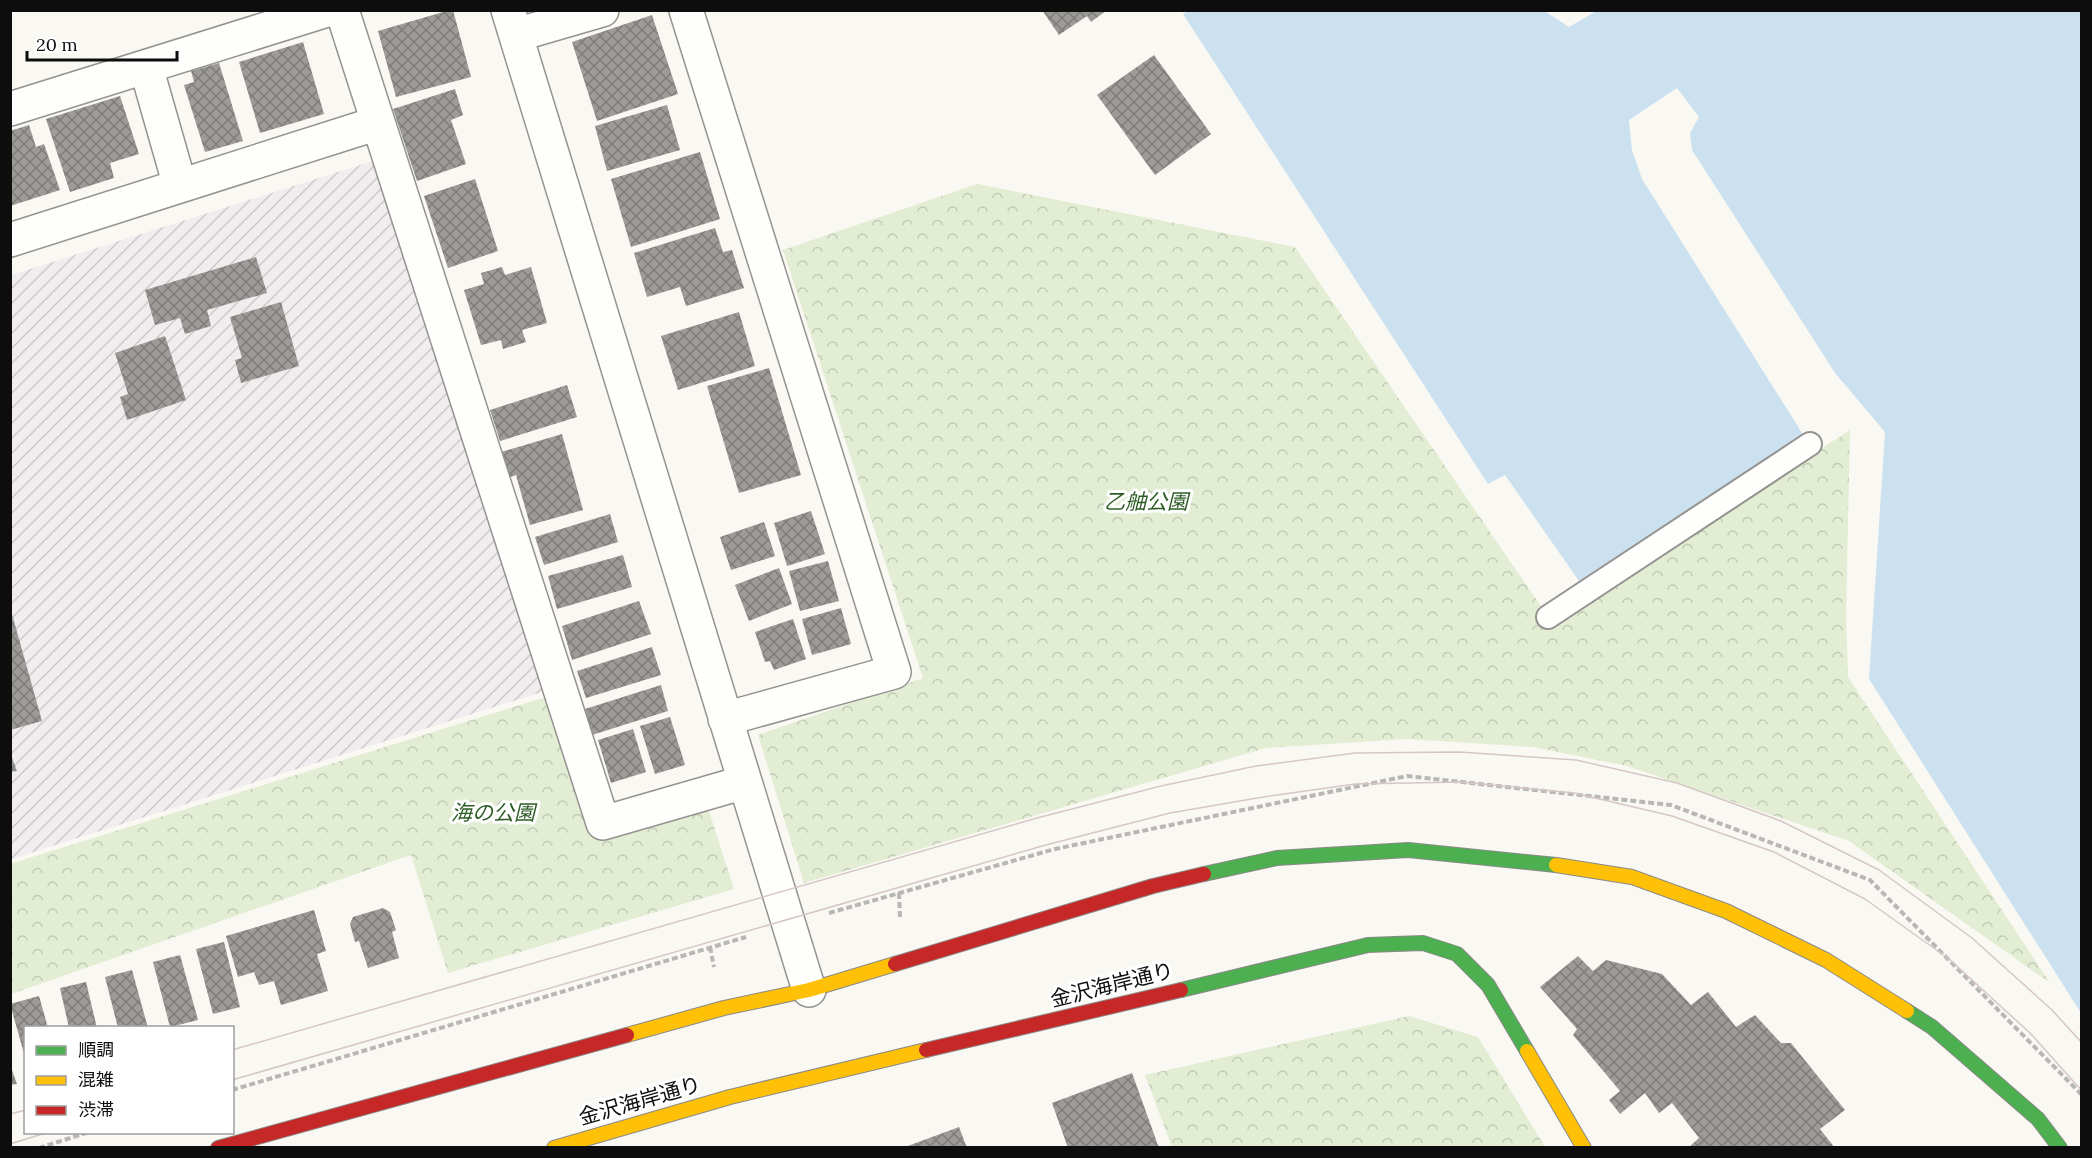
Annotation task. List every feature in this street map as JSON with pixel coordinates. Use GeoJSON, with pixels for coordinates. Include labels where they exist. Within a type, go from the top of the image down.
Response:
{"type":"FeatureCollection","features":[{"type":"Feature","properties":{"kind":"street"},"geometry":{"type":"LineString","coordinates":[[10,110],[327,10]]}},
{"type":"Feature","properties":{"kind":"street"},"geometry":{"type":"LineString","coordinates":[[342,10],[603,823],[745,782]]}},
{"type":"Feature","properties":{"kind":"street"},"geometry":{"type":"LineString","coordinates":[[602,10],[512,23],[809,990]]}},
{"type":"Feature","properties":{"kind":"street"},"geometry":{"type":"LineString","coordinates":[[686,10],[894,672],[725,719]]}},
{"type":"Feature","properties":{"kind":"street"},"geometry":{"type":"LineString","coordinates":[[146,67],[180,186]]}},
{"type":"Feature","properties":{"kind":"street"},"geometry":{"type":"LineString","coordinates":[[10,240],[378,123]]}},
{"type":"Feature","properties":{"kind":"street"},"geometry":{"type":"LineString","coordinates":[[218,1148],[724,1008],[809,990],[1153,886],[1277,858],[1408,850],[1534,861],[1632,877],[1726,911],[1826,960],[1932,1027],[2038,1119],[2060,1148]]}},
{"type":"Feature","properties":{"kind":"street","name":"金沢海岸通り"},"geometry":{"type":"LineString","coordinates":[[554,1148],[730,1097],[1368,945],[1423,942],[1457,954],[1484,980],[1584,1148]]}},
{"type":"Feature","properties":{"kind":"lane"},"geometry":{"type":"LineString","coordinates":[[1548,617],[1810,444]]}},
{"type":"Feature","properties":{"kind":"path"},"geometry":{"type":"LineString","coordinates":[[39,1148],[83,1134]]}},
{"type":"Feature","properties":{"kind":"shaded area"},"geometry":{"type":"Polygon","coordinates":[[[376,160],[542,692],[11,859],[11,275],[376,160]]]}},
{"type":"Feature","properties":{"kind":"green space","name":"乙舳公園"},"geometry":{"type":"Polygon","coordinates":[[[977,184],[1295,247],[1553,624],[1850,430],[1846,615],[1848,677],[2050,983],[1849,841],[1627,766],[1533,747],[1406,739],[1266,748],[804,883],[758,735],[923,678],[783,250],[977,184]]]}},
{"type":"Feature","properties":{"kind":"green space","name":"海の公園"},"geometry":{"type":"Polygon","coordinates":[[[552,695],[597,836],[707,805],[734,889],[448,973],[411,855],[11,994],[10,864],[552,695]]]}},
{"type":"Feature","properties":{"kind":"green space"},"geometry":{"type":"Polygon","coordinates":[[[1409,1016],[1478,1037],[1545,1147],[1172,1147],[1145,1075],[1409,1016]]]}},
{"type":"Feature","properties":{"kind":"water"},"geometry":{"type":"Polygon","coordinates":[[[1190,10],[1543,10],[1569,27],[1598,10],[2081,11],[2081,1013],[1869,679],[1885,432],[1835,373],[1692,150],[1690,133],[1699,117],[1677,88],[1629,120],[1632,150],[1642,179],[1804,436],[1579,581],[1505,475],[1488,484],[1183,14],[1190,10]]]}},
{"type":"Feature","properties":{"kind":"building"},"geometry":{"type":"Polygon","coordinates":[[[453,10],[471,77],[396,97],[378,31],[453,10]]]}},
{"type":"Feature","properties":{"kind":"building"},"geometry":{"type":"Polygon","coordinates":[[[1042,10],[1107,10],[1091,22],[1087,16],[1059,35],[1042,10]]]}},
{"type":"Feature","properties":{"kind":"building"},"geometry":{"type":"Polygon","coordinates":[[[652,15],[678,94],[597,121],[572,42],[652,15]]]}},
{"type":"Feature","properties":{"kind":"building"},"geometry":{"type":"Polygon","coordinates":[[[303,42],[324,114],[260,133],[239,62],[303,42]]]}},
{"type":"Feature","properties":{"kind":"building"},"geometry":{"type":"Polygon","coordinates":[[[1154,55],[1211,134],[1155,175],[1097,95],[1154,55]]]}},
{"type":"Feature","properties":{"kind":"building"},"geometry":{"type":"Polygon","coordinates":[[[219,63],[243,141],[205,152],[184,85],[194,82],[191,71],[219,63]]]}},
{"type":"Feature","properties":{"kind":"building"},"geometry":{"type":"Polygon","coordinates":[[[455,89],[463,115],[451,120],[466,164],[417,181],[393,109],[455,89]]]}},
{"type":"Feature","properties":{"kind":"building"},"geometry":{"type":"Polygon","coordinates":[[[120,96],[139,154],[110,163],[114,178],[70,192],[46,119],[120,96]]]}},
{"type":"Feature","properties":{"kind":"building"},"geometry":{"type":"Polygon","coordinates":[[[667,105],[680,150],[607,171],[595,126],[667,105]]]}},
{"type":"Feature","properties":{"kind":"building"},"geometry":{"type":"Polygon","coordinates":[[[29,125],[36,147],[44,144],[60,190],[10,206],[10,131],[29,125]]]}},
{"type":"Feature","properties":{"kind":"building"},"geometry":{"type":"Polygon","coordinates":[[[700,152],[720,219],[631,247],[611,179],[700,152]]]}},
{"type":"Feature","properties":{"kind":"building"},"geometry":{"type":"Polygon","coordinates":[[[475,179],[498,251],[448,268],[424,196],[475,179]]]}},
{"type":"Feature","properties":{"kind":"building"},"geometry":{"type":"Polygon","coordinates":[[[715,228],[723,252],[732,250],[744,288],[686,306],[680,287],[647,297],[634,253],[715,228]]]}},
{"type":"Feature","properties":{"kind":"building"},"geometry":{"type":"Polygon","coordinates":[[[256,257],[267,293],[207,310],[211,326],[185,334],[180,318],[155,325],[145,290],[256,257]]]}},
{"type":"Feature","properties":{"kind":"building"},"geometry":{"type":"Polygon","coordinates":[[[502,267],[505,275],[531,267],[547,323],[522,330],[526,342],[503,349],[501,340],[481,345],[464,290],[484,284],[481,273],[502,267]]]}},
{"type":"Feature","properties":{"kind":"building"},"geometry":{"type":"Polygon","coordinates":[[[281,302],[299,366],[241,383],[235,360],[242,358],[230,317],[281,302]]]}},
{"type":"Feature","properties":{"kind":"building"},"geometry":{"type":"Polygon","coordinates":[[[739,312],[755,366],[678,390],[661,336],[739,312]]]}},
{"type":"Feature","properties":{"kind":"building"},"geometry":{"type":"Polygon","coordinates":[[[165,336],[186,400],[127,420],[120,397],[128,394],[115,353],[165,336]]]}},
{"type":"Feature","properties":{"kind":"building"},"geometry":{"type":"Polygon","coordinates":[[[769,368],[801,475],[739,493],[707,386],[769,368]]]}},
{"type":"Feature","properties":{"kind":"building"},"geometry":{"type":"Polygon","coordinates":[[[567,385],[577,417],[500,441],[490,410],[567,385]]]}},
{"type":"Feature","properties":{"kind":"building"},"geometry":{"type":"Polygon","coordinates":[[[562,434],[583,510],[530,525],[516,475],[508,478],[501,452],[562,434]]]}},
{"type":"Feature","properties":{"kind":"building"},"geometry":{"type":"Polygon","coordinates":[[[811,511],[825,554],[787,566],[774,523],[811,511]]]}},
{"type":"Feature","properties":{"kind":"building"},"geometry":{"type":"Polygon","coordinates":[[[610,514],[618,542],[544,565],[535,537],[610,514]]]}},
{"type":"Feature","properties":{"kind":"building"},"geometry":{"type":"Polygon","coordinates":[[[764,522],[775,556],[731,570],[720,537],[764,522]]]}},
{"type":"Feature","properties":{"kind":"building"},"geometry":{"type":"Polygon","coordinates":[[[623,555],[632,587],[557,609],[548,576],[623,555]]]}},
{"type":"Feature","properties":{"kind":"building"},"geometry":{"type":"Polygon","coordinates":[[[828,561],[839,601],[800,611],[789,571],[828,561]]]}},
{"type":"Feature","properties":{"kind":"building"},"geometry":{"type":"Polygon","coordinates":[[[779,568],[792,604],[749,621],[735,585],[779,568]]]}},
{"type":"Feature","properties":{"kind":"building"},"geometry":{"type":"Polygon","coordinates":[[[639,601],[651,634],[572,660],[562,626],[639,601]]]}},
{"type":"Feature","properties":{"kind":"building"},"geometry":{"type":"Polygon","coordinates":[[[10,607],[42,721],[10,730],[10,607]]]}},
{"type":"Feature","properties":{"kind":"building"},"geometry":{"type":"Polygon","coordinates":[[[841,608],[851,644],[812,655],[802,619],[841,608]]]}},
{"type":"Feature","properties":{"kind":"building"},"geometry":{"type":"Polygon","coordinates":[[[793,619],[806,659],[774,670],[770,661],[765,662],[755,632],[793,619]]]}},
{"type":"Feature","properties":{"kind":"building"},"geometry":{"type":"Polygon","coordinates":[[[652,647],[661,675],[586,698],[577,671],[652,647]]]}},
{"type":"Feature","properties":{"kind":"building"},"geometry":{"type":"Polygon","coordinates":[[[661,685],[668,711],[592,735],[585,709],[661,685]]]}},
{"type":"Feature","properties":{"kind":"building"},"geometry":{"type":"Polygon","coordinates":[[[670,717],[685,765],[655,774],[640,726],[670,717]]]}},
{"type":"Feature","properties":{"kind":"building"},"geometry":{"type":"Polygon","coordinates":[[[633,729],[646,772],[611,783],[598,740],[633,729]]]}},
{"type":"Feature","properties":{"kind":"building"},"geometry":{"type":"Polygon","coordinates":[[[10,752],[17,771],[10,772],[10,752]]]}},
{"type":"Feature","properties":{"kind":"building"},"geometry":{"type":"Polygon","coordinates":[[[383,908],[390,912],[396,930],[392,932],[399,958],[368,968],[359,941],[355,942],[350,924],[353,917],[383,908]]]}},
{"type":"Feature","properties":{"kind":"building"},"geometry":{"type":"Polygon","coordinates":[[[314,910],[326,951],[317,954],[328,991],[281,1005],[274,981],[259,985],[254,972],[238,977],[226,936],[314,910]]]}},
{"type":"Feature","properties":{"kind":"building"},"geometry":{"type":"Polygon","coordinates":[[[224,942],[240,1007],[213,1014],[196,949],[224,942]]]}},
{"type":"Feature","properties":{"kind":"building"},"geometry":{"type":"Polygon","coordinates":[[[180,955],[198,1020],[170,1026],[153,962],[180,955]]]}},
{"type":"Feature","properties":{"kind":"building"},"geometry":{"type":"Polygon","coordinates":[[[1578,956],[1593,971],[1606,960],[1662,974],[1691,1005],[1708,992],[1736,1027],[1755,1015],[1781,1043],[1791,1043],[1845,1110],[1820,1129],[1835,1148],[1688,1148],[1699,1138],[1672,1103],[1659,1113],[1645,1093],[1620,1114],[1609,1100],[1620,1091],[1573,1035],[1577,1029],[1540,987],[1578,956]]]}},
{"type":"Feature","properties":{"kind":"building"},"geometry":{"type":"Polygon","coordinates":[[[132,970],[147,1026],[117,1026],[105,977],[132,970]]]}},
{"type":"Feature","properties":{"kind":"building"},"geometry":{"type":"Polygon","coordinates":[[[86,982],[97,1026],[69,1026],[60,988],[86,982]]]}},
{"type":"Feature","properties":{"kind":"building"},"geometry":{"type":"Polygon","coordinates":[[[39,996],[47,1026],[24,1026],[24,1053],[10,1004],[39,996]]]}},
{"type":"Feature","properties":{"kind":"building"},"geometry":{"type":"Polygon","coordinates":[[[10,1064],[17,1084],[10,1085],[10,1064]]]}},
{"type":"Feature","properties":{"kind":"building"},"geometry":{"type":"Polygon","coordinates":[[[1132,1073],[1159,1148],[1068,1148],[1052,1103],[1132,1073]]]}},
{"type":"Feature","properties":{"kind":"building"},"geometry":{"type":"Polygon","coordinates":[[[959,1127],[967,1148],[905,1148],[905,1147],[959,1127]]]}},
{"type":"Feature","properties":{"kind":"tram line"},"geometry":{"type":"LineString","coordinates":[[234,1049],[1037,818],[1161,786],[1256,766],[1355,753],[1459,752],[1576,760],[1677,783],[1781,821],[1879,870],[1972,938],[2052,1010],[2082,1043]]}},
{"type":"Feature","properties":{"kind":"tram line"},"geometry":{"type":"LineString","coordinates":[[234,1079],[1042,846],[1170,813],[1355,784],[1460,782],[1574,793],[1672,816],[1774,852],[1865,899],[1949,959],[2030,1033],[2082,1091]]}},
{"type":"Feature","properties":{"kind":"tram line"},"geometry":{"type":"LineString","coordinates":[[10,1114],[24,1110]]}},
{"type":"Feature","properties":{"kind":"tram line"},"geometry":{"type":"LineString","coordinates":[[10,1144],[42,1134]]}},
{"type":"Feature","properties":{"kind":"traffic: fast"},"geometry":{"type":"LineString","coordinates":[[1204,874],[1277,858],[1408,850],[1556,865]]}},
{"type":"Feature","properties":{"kind":"traffic: fast"},"geometry":{"type":"LineString","coordinates":[[1181,990],[1368,945],[1423,943],[1457,954],[1488,985],[1527,1051]]}},
{"type":"Feature","properties":{"kind":"traffic: fast"},"geometry":{"type":"LineString","coordinates":[[1907,1011],[1932,1027],[2038,1119],[2060,1148]]}},
{"type":"Feature","properties":{"kind":"traffic: slow"},"geometry":{"type":"LineString","coordinates":[[1556,865],[1632,877],[1726,911],[1826,960],[1907,1011]]}},
{"type":"Feature","properties":{"kind":"traffic: slow"},"geometry":{"type":"LineString","coordinates":[[627,1035],[724,1008],[809,990],[895,964]]}},
{"type":"Feature","properties":{"kind":"traffic: slow"},"geometry":{"type":"LineString","coordinates":[[554,1148],[730,1097],[926,1050]]}},
{"type":"Feature","properties":{"kind":"traffic: slow"},"geometry":{"type":"LineString","coordinates":[[1527,1051],[1584,1148]]}},
{"type":"Feature","properties":{"kind":"traffic: jam"},"geometry":{"type":"LineString","coordinates":[[895,964],[1153,886],[1204,874]]}},
{"type":"Feature","properties":{"kind":"traffic: jam"},"geometry":{"type":"LineString","coordinates":[[926,1050],[1181,990]]}},
{"type":"Feature","properties":{"kind":"traffic: jam"},"geometry":{"type":"LineString","coordinates":[[218,1148],[627,1035]]}}]}
